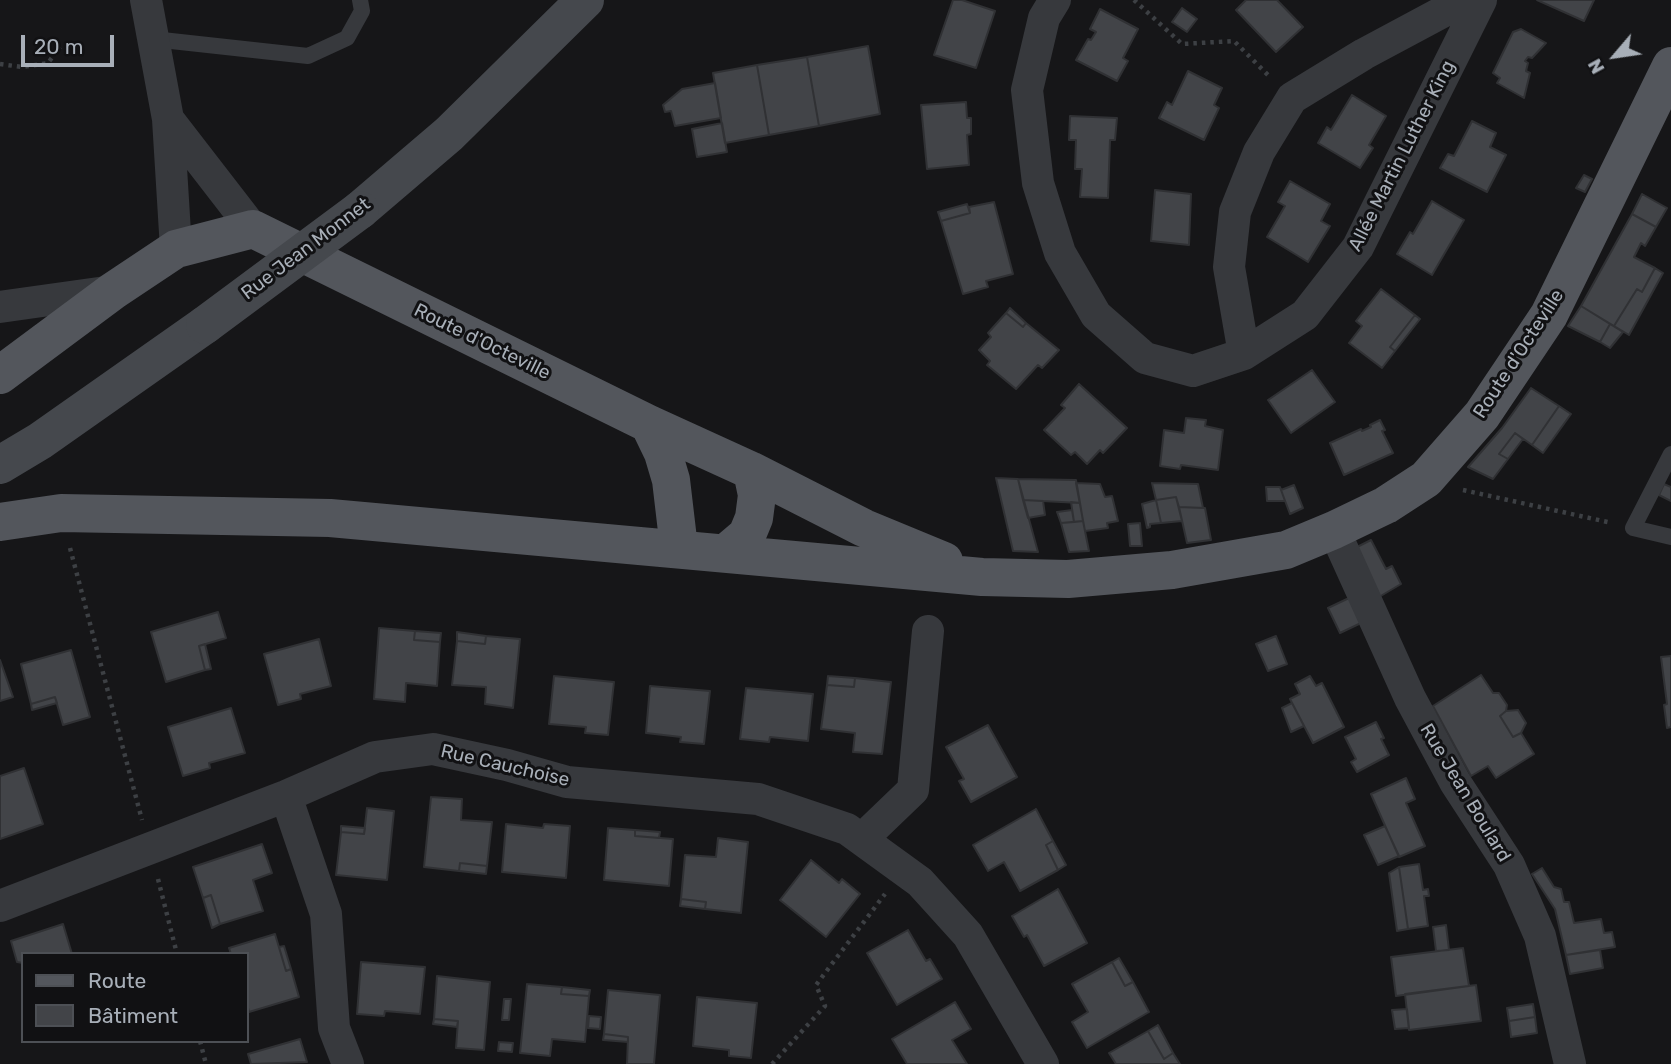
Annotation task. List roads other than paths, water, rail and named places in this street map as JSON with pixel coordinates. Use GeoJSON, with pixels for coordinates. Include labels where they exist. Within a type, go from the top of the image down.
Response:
{"type":"FeatureCollection","features":[{"type":"Feature","properties":{"kind":"main road","name":"Route d'Octeville"},"geometry":{"type":"LineString","coordinates":[[0,522],[61,513],[330,518],[982,577],[1068,579],[1172,570],[1286,550],[1386,505],[1426,479],[1482,415],[1549,314],[1671,66]]}},
{"type":"Feature","properties":{"kind":"main road","name":"Route d'Octeville"},"geometry":{"type":"LineString","coordinates":[[253,229],[864,528],[982,577]]}},
{"type":"Feature","properties":{"kind":"main road"},"geometry":{"type":"LineString","coordinates":[[0,376],[113,291],[176,248],[253,229]]}},
{"type":"Feature","properties":{"kind":"main road"},"geometry":{"type":"LineString","coordinates":[[649,424],[663,453],[671,480],[679,548]]}},
{"type":"Feature","properties":{"kind":"main road"},"geometry":{"type":"LineString","coordinates":[[727,552],[747,534],[754,518],[757,495],[752,471]]}},
{"type":"Feature","properties":{"kind":"street"},"geometry":{"type":"LineString","coordinates":[[146,0],[168,119],[176,248]]}},
{"type":"Feature","properties":{"kind":"street","name":"Rue Jean Monnet"},"geometry":{"type":"LineString","coordinates":[[0,465],[40,441],[205,325],[360,210],[449,134],[585,0]]}},
{"type":"Feature","properties":{"kind":"street","name":"Allée Martin Luther King"},"geometry":{"type":"LineString","coordinates":[[1055,0],[1044,18],[1027,90],[1038,183],[1060,253],[1096,315],[1144,358],[1193,371],[1244,354],[1304,315],[1358,247],[1481,0]]}},
{"type":"Feature","properties":{"kind":"street"},"geometry":{"type":"LineString","coordinates":[[1244,354],[1229,267],[1235,212],[1259,152],[1292,98],[1364,54],[1465,0]]}},
{"type":"Feature","properties":{"kind":"street"},"geometry":{"type":"LineString","coordinates":[[168,119],[253,229]]}},
{"type":"Feature","properties":{"kind":"street"},"geometry":{"type":"LineString","coordinates":[[0,307],[113,291]]}},
{"type":"Feature","properties":{"kind":"street","name":"Rue Jean Boulard"},"geometry":{"type":"LineString","coordinates":[[1334,530],[1410,698],[1455,782],[1509,865],[1540,936],[1570,1064]]}},
{"type":"Feature","properties":{"kind":"street"},"geometry":{"type":"LineString","coordinates":[[862,839],[913,790],[928,631]]}},
{"type":"Feature","properties":{"kind":"street","name":"Rue Cauchoise"},"geometry":{"type":"LineString","coordinates":[[0,906],[286,796],[375,757],[433,749],[507,765],[567,782],[758,799],[847,828],[920,882],[968,936],[1043,1064]]}},
{"type":"Feature","properties":{"kind":"street"},"geometry":{"type":"LineString","coordinates":[[286,796],[326,914],[334,1028],[348,1064]]}},
{"type":"Feature","properties":{"kind":"lane"},"geometry":{"type":"LineString","coordinates":[[153,39],[308,55],[348,38],[362,11],[360,0]]}},
{"type":"Feature","properties":{"kind":"lane"},"geometry":{"type":"LineString","coordinates":[[1671,454],[1633,528],[1671,537]]}}]}
